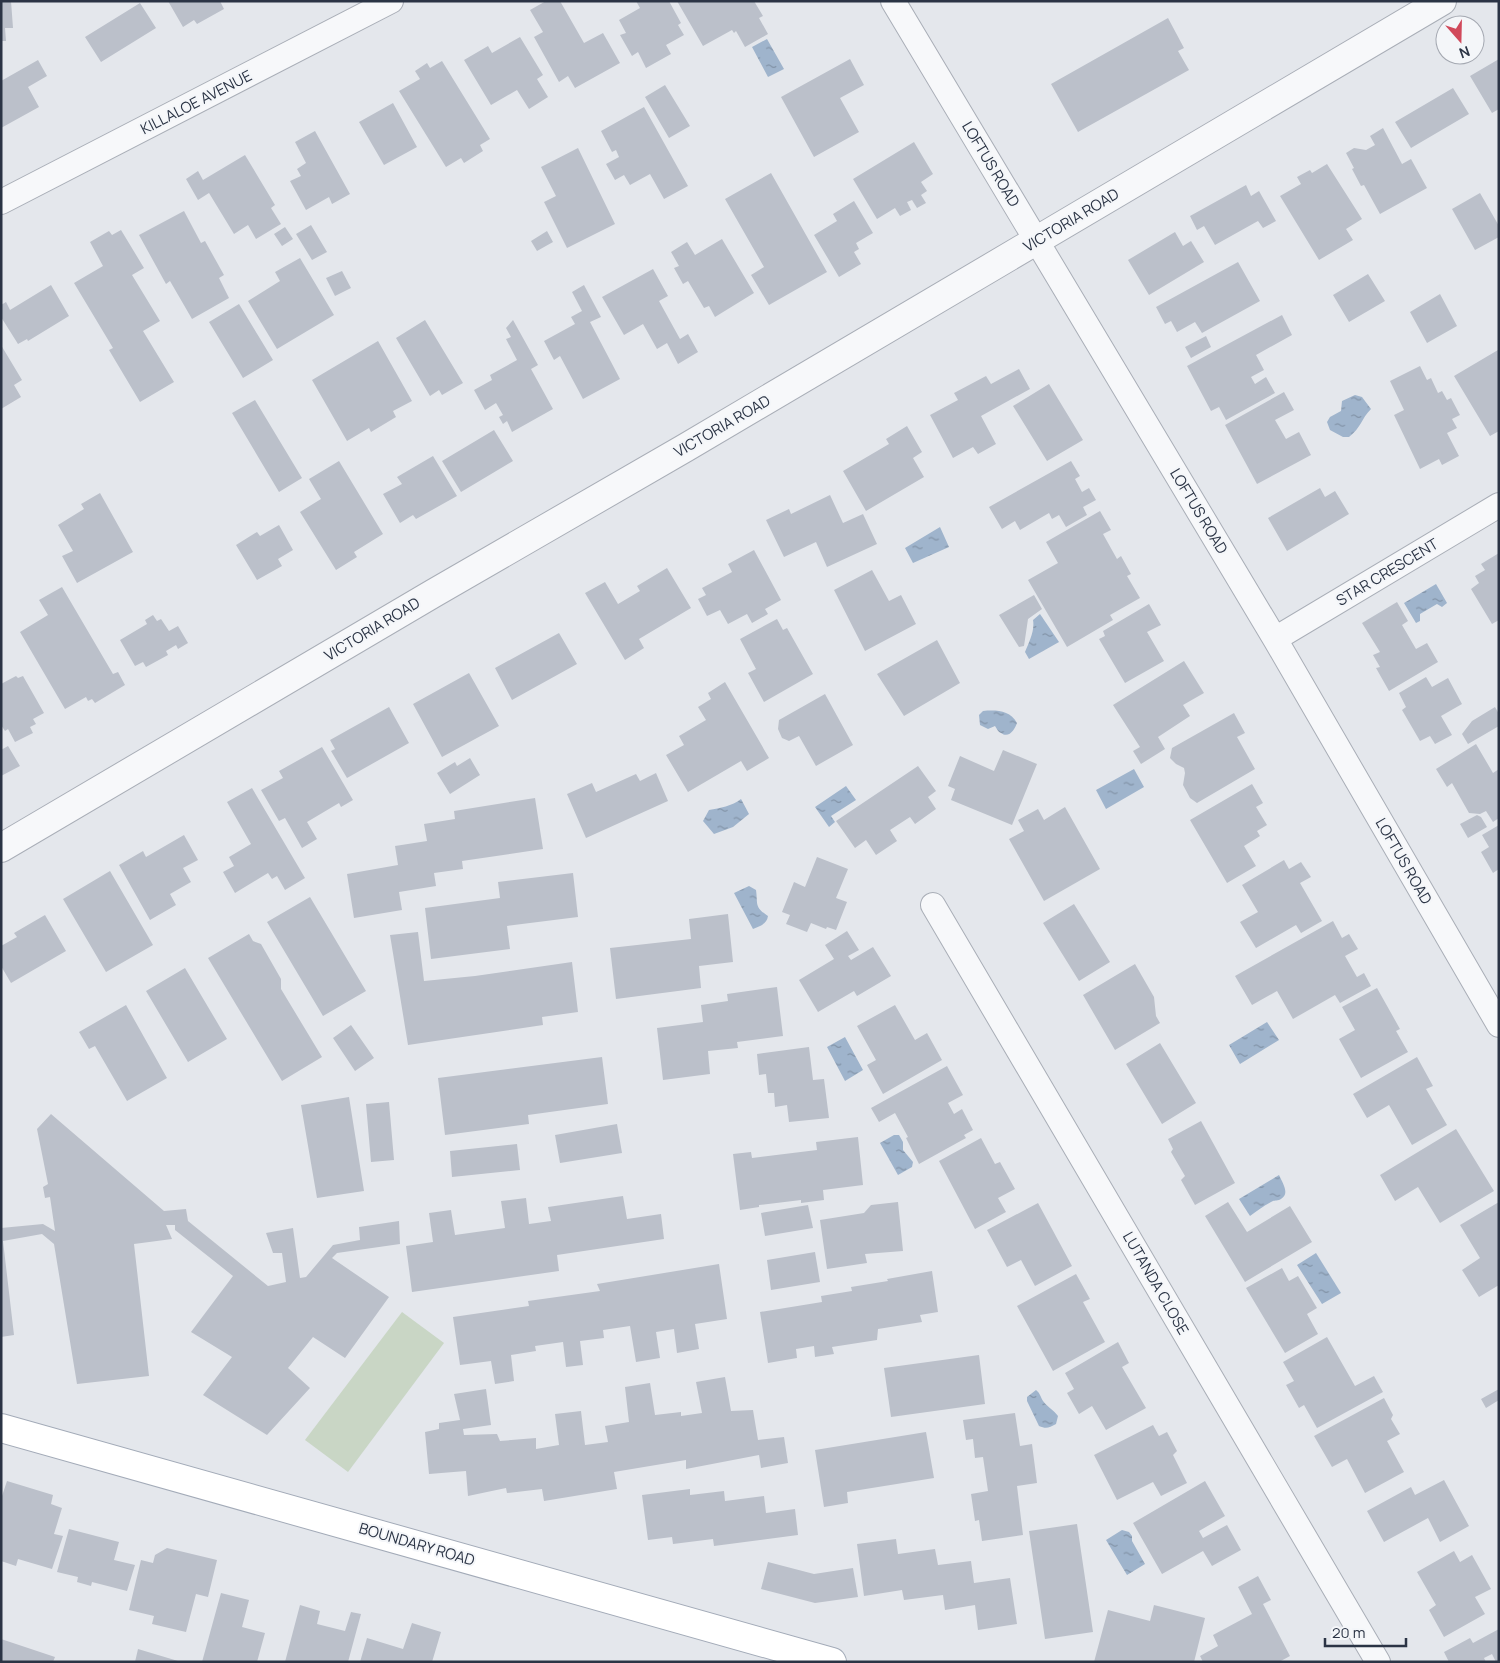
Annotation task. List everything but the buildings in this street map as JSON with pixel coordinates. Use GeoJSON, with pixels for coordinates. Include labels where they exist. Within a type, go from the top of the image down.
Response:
{"type":"FeatureCollection","features":[{"type":"Feature","properties":{"kind":"main road","name":"BOUNDARY ROAD"},"geometry":{"type":"LineString","coordinates":[[1,1428],[832,1662]]}},
{"type":"Feature","properties":{"kind":"street","name":"KILLALOE AVENUE"},"geometry":{"type":"LineString","coordinates":[[1,202],[391,1]]}},
{"type":"Feature","properties":{"kind":"street","name":"LOFTUS ROAD"},"geometry":{"type":"LineString","coordinates":[[893,1],[1275,639],[1499,1025]]}},
{"type":"Feature","properties":{"kind":"street","name":"VICTORIA ROAD"},"geometry":{"type":"LineString","coordinates":[[1,848],[1037,241],[1442,1]]}},
{"type":"Feature","properties":{"kind":"street","name":"STAR CRESCENT"},"geometry":{"type":"LineString","coordinates":[[1275,639],[1499,505]]}},
{"type":"Feature","properties":{"kind":"street","name":"LUTANDA CLOSE"},"geometry":{"type":"LineString","coordinates":[[934,905],[1378,1662]]}},
{"type":"Feature","properties":{"kind":"green space"},"geometry":{"type":"Polygon","coordinates":[[[402,1312],[444,1343],[348,1472],[305,1440],[402,1312]]]}},
{"type":"Feature","properties":{"kind":"water"},"geometry":{"type":"Polygon","coordinates":[[[767,39],[784,69],[768,77],[752,47],[767,39]]]}},
{"type":"Feature","properties":{"kind":"water"},"geometry":{"type":"Polygon","coordinates":[[[1355,395],[1362,397],[1371,409],[1353,434],[1349,437],[1343,437],[1330,430],[1327,422],[1330,417],[1341,411],[1342,401],[1355,395]]]}},
{"type":"Feature","properties":{"kind":"water"},"geometry":{"type":"Polygon","coordinates":[[[940,527],[949,547],[913,563],[905,548],[940,527]]]}},
{"type":"Feature","properties":{"kind":"water"},"geometry":{"type":"Polygon","coordinates":[[[1436,584],[1447,603],[1442,607],[1437,604],[1420,614],[1420,621],[1416,623],[1404,603],[1436,584]]]}},
{"type":"Feature","properties":{"kind":"water"},"geometry":{"type":"Polygon","coordinates":[[[1040,614],[1059,642],[1029,659],[1025,652],[1032,632],[1033,620],[1040,614]]]}},
{"type":"Feature","properties":{"kind":"water"},"geometry":{"type":"Polygon","coordinates":[[[983,711],[1007,713],[1017,723],[1009,734],[1004,735],[995,726],[988,729],[980,725],[979,715],[983,711]]]}},
{"type":"Feature","properties":{"kind":"water"},"geometry":{"type":"Polygon","coordinates":[[[1134,769],[1144,787],[1106,809],[1096,790],[1134,769]]]}},
{"type":"Feature","properties":{"kind":"water"},"geometry":{"type":"Polygon","coordinates":[[[846,786],[856,800],[831,816],[835,822],[829,827],[815,807],[846,786]]]}},
{"type":"Feature","properties":{"kind":"water"},"geometry":{"type":"Polygon","coordinates":[[[741,799],[749,814],[733,827],[714,834],[703,821],[709,810],[730,805],[741,799]]]}},
{"type":"Feature","properties":{"kind":"water"},"geometry":{"type":"Polygon","coordinates":[[[749,886],[756,890],[759,908],[768,916],[765,923],[753,929],[734,893],[749,886]]]}},
{"type":"Feature","properties":{"kind":"water"},"geometry":{"type":"Polygon","coordinates":[[[1267,1022],[1279,1040],[1240,1064],[1229,1045],[1267,1022]]]}},
{"type":"Feature","properties":{"kind":"water"},"geometry":{"type":"Polygon","coordinates":[[[845,1037],[863,1070],[845,1081],[827,1047],[845,1037]]]}},
{"type":"Feature","properties":{"kind":"water"},"geometry":{"type":"Polygon","coordinates":[[[894,1135],[899,1135],[903,1142],[903,1150],[913,1162],[912,1167],[898,1175],[880,1143],[894,1135]]]}},
{"type":"Feature","properties":{"kind":"water"},"geometry":{"type":"Polygon","coordinates":[[[1279,1175],[1285,1189],[1283,1198],[1265,1205],[1250,1216],[1239,1199],[1279,1175]]]}},
{"type":"Feature","properties":{"kind":"water"},"geometry":{"type":"Polygon","coordinates":[[[1316,1253],[1341,1293],[1322,1304],[1297,1265],[1316,1253]]]}},
{"type":"Feature","properties":{"kind":"water"},"geometry":{"type":"Polygon","coordinates":[[[1036,1390],[1045,1403],[1058,1416],[1056,1424],[1046,1428],[1039,1426],[1027,1401],[1027,1397],[1036,1390]]]}},
{"type":"Feature","properties":{"kind":"water"},"geometry":{"type":"Polygon","coordinates":[[[1122,1530],[1129,1532],[1132,1536],[1132,1541],[1145,1564],[1127,1575],[1106,1540],[1122,1530]]]}}]}
